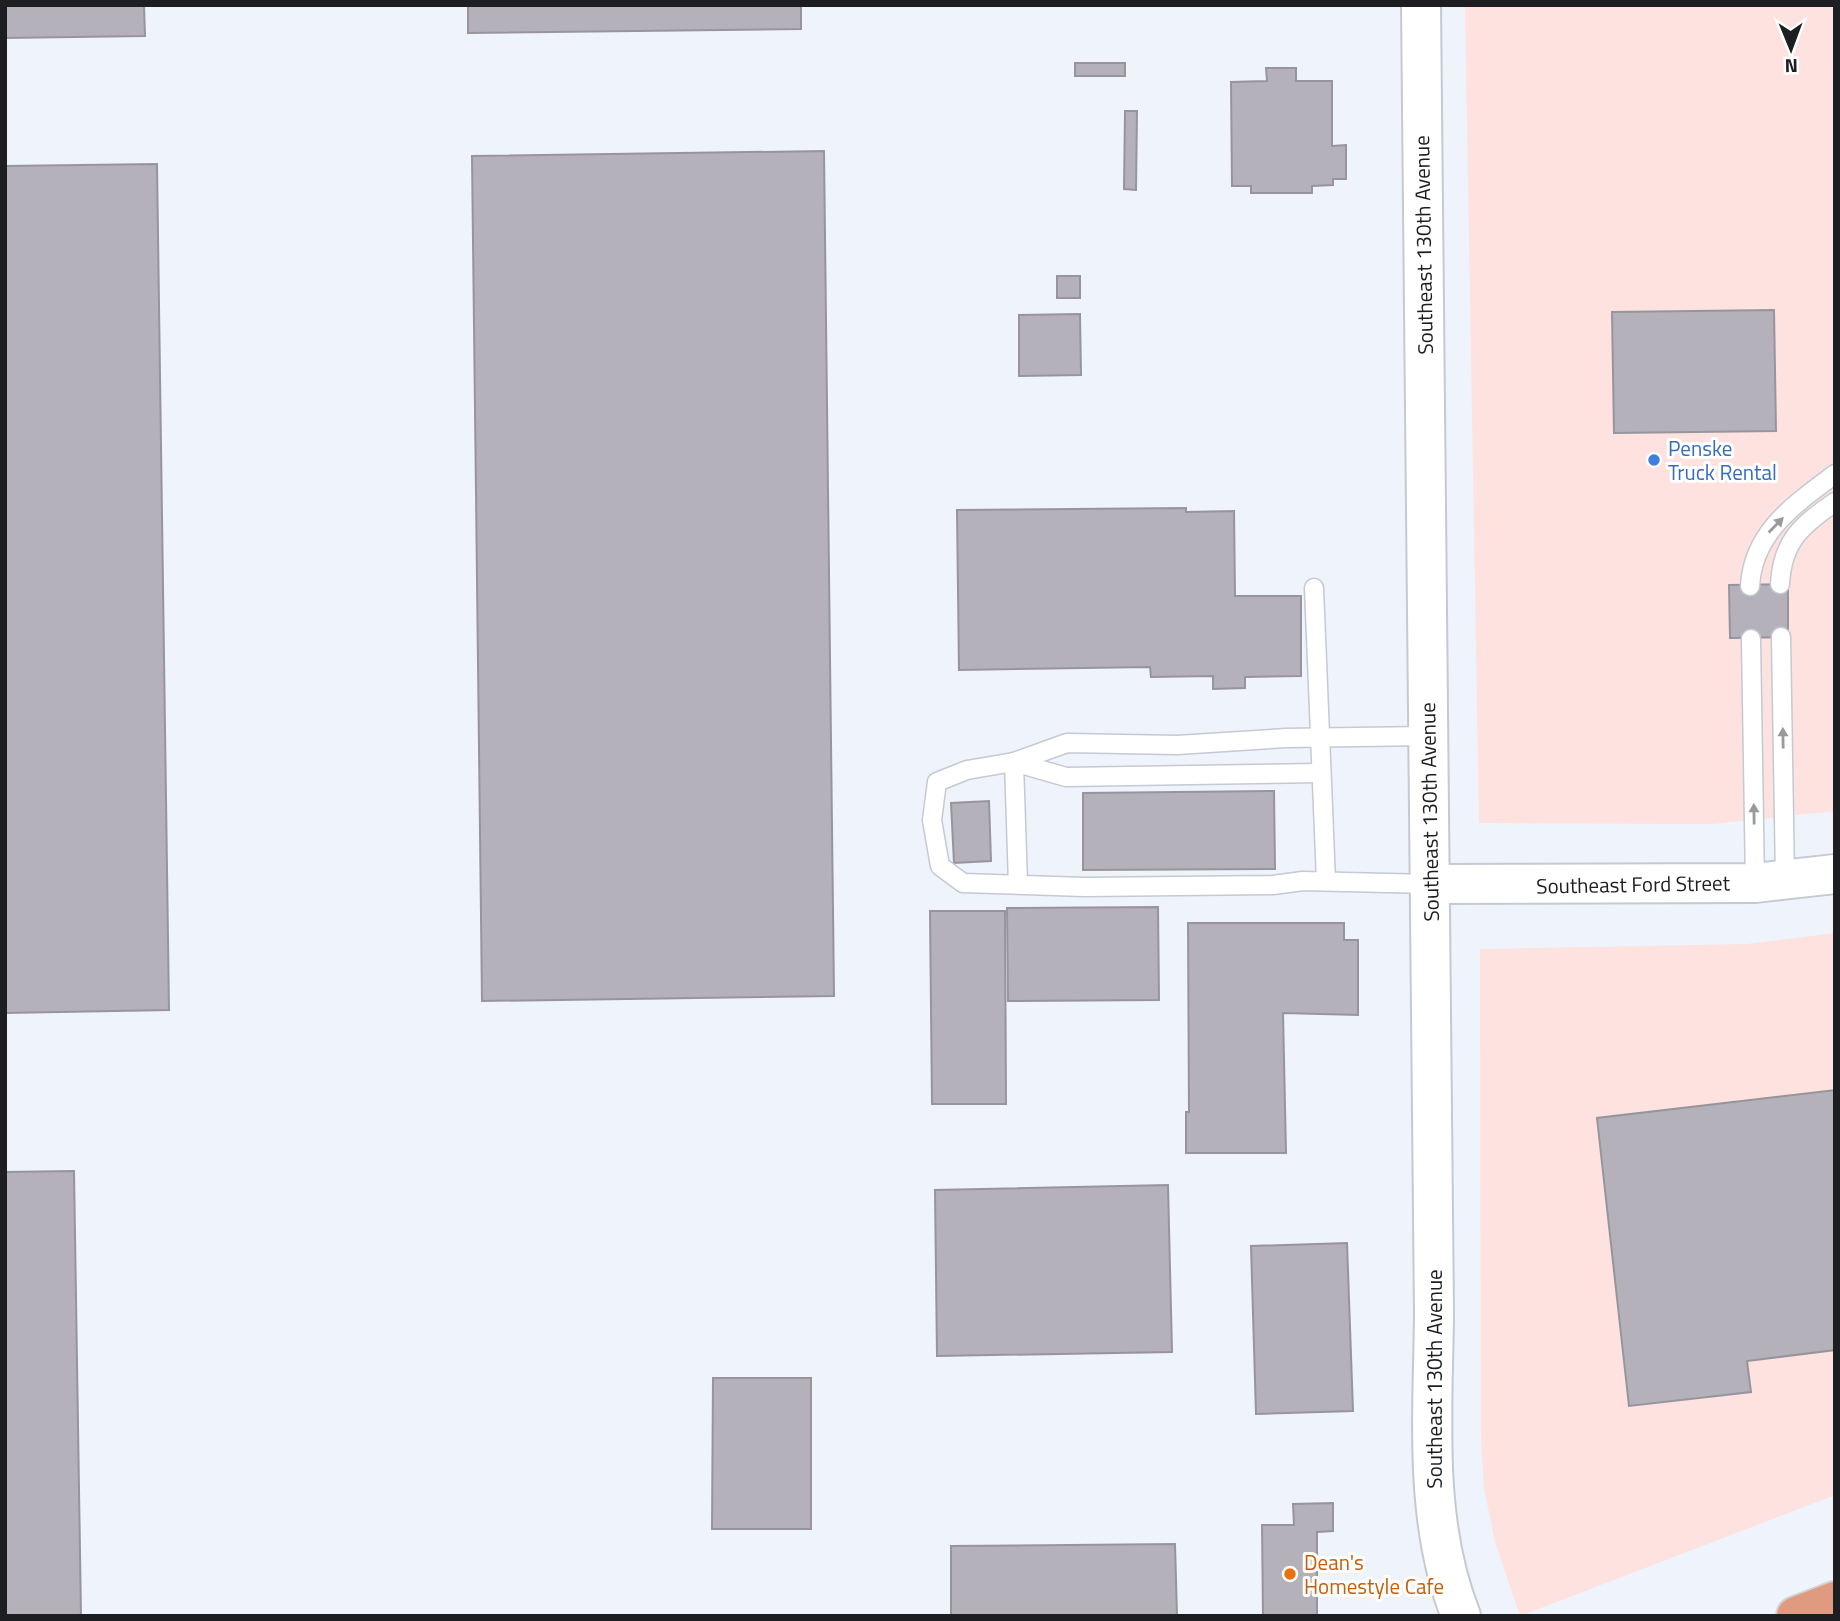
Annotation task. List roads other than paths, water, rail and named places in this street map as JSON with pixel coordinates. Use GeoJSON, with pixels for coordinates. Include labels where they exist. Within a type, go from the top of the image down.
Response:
{"type":"FeatureCollection","features":[{"type":"Feature","properties":{"kind":"highway"},"geometry":{"type":"LineString","coordinates":[[1796,1616],[1835,1601]]}},
{"type":"Feature","properties":{"kind":"street","name":"Southeast 130th Avenue"},"geometry":{"type":"LineString","coordinates":[[1421,5],[1430,884],[1432,1450],[1438,1521],[1461,1616]]}},
{"type":"Feature","properties":{"kind":"street","name":"Southeast Ford Street"},"geometry":{"type":"LineString","coordinates":[[1430,884],[1770,881],[1835,874]]}},
{"type":"Feature","properties":{"kind":"lane"},"geometry":{"type":"LineString","coordinates":[[1750,586],[1751,563],[1761,540],[1801,499],[1835,474]]}},
{"type":"Feature","properties":{"kind":"lane"},"geometry":{"type":"LineString","coordinates":[[1780,584],[1781,562],[1791,539],[1812,518],[1835,502]]}},
{"type":"Feature","properties":{"kind":"lane"},"geometry":{"type":"LineString","coordinates":[[1314,588],[1326,881]]}},
{"type":"Feature","properties":{"kind":"lane"},"geometry":{"type":"LineString","coordinates":[[1770,881],[1781,637]]}},
{"type":"Feature","properties":{"kind":"lane"},"geometry":{"type":"LineString","coordinates":[[1751,639],[1770,881]]}},
{"type":"Feature","properties":{"kind":"lane"},"geometry":{"type":"LineString","coordinates":[[1428,736],[1177,745],[1067,743],[1014,761],[967,770],[937,782],[932,820],[940,866],[963,883],[1112,886],[1326,881],[1430,884]]}},
{"type":"Feature","properties":{"kind":"lane"},"geometry":{"type":"LineString","coordinates":[[1014,761],[1066,777],[1321,773]]}},
{"type":"Feature","properties":{"kind":"lane"},"geometry":{"type":"LineString","coordinates":[[1014,761],[1018,884]]}},
{"type":"Feature","properties":{"kind":"place","name":"Penske Truck Rental"},"geometry":{"type":"Point","coordinates":[1654,460]}},
{"type":"Feature","properties":{"kind":"place","name":"Dean's Homestyle Cafe"},"geometry":{"type":"Point","coordinates":[1290,1574]}}]}
